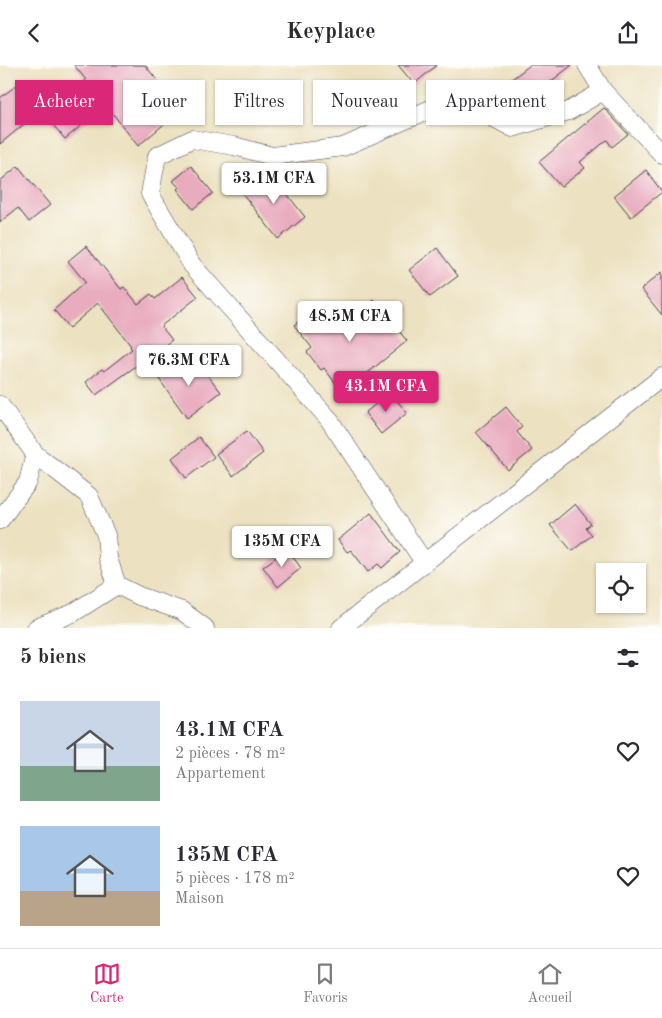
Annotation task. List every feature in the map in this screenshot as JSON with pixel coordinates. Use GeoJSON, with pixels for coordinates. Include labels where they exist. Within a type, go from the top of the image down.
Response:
{"type":"FeatureCollection","features":[{"type":"Feature","properties":{"kind":"street"},"geometry":{"type":"LineString","coordinates":[[587,65],[603,91],[662,154]]}},
{"type":"Feature","properties":{"kind":"street"},"geometry":{"type":"LineString","coordinates":[[424,561],[328,418],[192,265],[150,193],[157,156],[192,139],[234,146],[272,156],[343,147],[435,107],[466,103],[513,129],[569,111],[603,91]]}},
{"type":"Feature","properties":{"kind":"street"},"geometry":{"type":"LineString","coordinates":[[341,628],[424,561],[662,377]]}},
{"type":"Feature","properties":{"kind":"street"},"geometry":{"type":"LineString","coordinates":[[0,405],[35,454],[90,496],[106,535],[108,558],[117,585],[139,596],[182,611],[205,628]]}},
{"type":"Feature","properties":{"kind":"street"},"geometry":{"type":"LineString","coordinates":[[0,520],[28,482],[35,454]]}},
{"type":"Feature","properties":{"kind":"street"},"geometry":{"type":"LineString","coordinates":[[36,628],[73,613],[117,585]]}},
{"type":"Feature","properties":{"kind":"building"},"geometry":{"type":"Polygon","coordinates":[[[74,65],[145,65],[157,80],[123,80],[123,125],[163,125],[138,146],[113,114],[113,80],[86,80],[74,65]]]}},
{"type":"Feature","properties":{"kind":"building"},"geometry":{"type":"Polygon","coordinates":[[[398,65],[437,65],[416,82],[416,80],[411,80],[398,65]]]}},
{"type":"Feature","properties":{"kind":"building"},"geometry":{"type":"Polygon","coordinates":[[[530,65],[572,65],[553,80],[511,80],[530,65]]]}},
{"type":"Feature","properties":{"kind":"building"},"geometry":{"type":"Polygon","coordinates":[[[15,86],[15,125],[23,125],[0,144],[0,98],[15,86]]]}},
{"type":"Feature","properties":{"kind":"building"},"geometry":{"type":"Polygon","coordinates":[[[604,108],[628,134],[612,147],[607,140],[580,162],[585,168],[561,187],[539,162],[604,108]]]}},
{"type":"Feature","properties":{"kind":"building"},"geometry":{"type":"Polygon","coordinates":[[[53,125],[82,125],[65,139],[53,125]]]}},
{"type":"Feature","properties":{"kind":"building"},"geometry":{"type":"Polygon","coordinates":[[[18,166],[50,205],[29,222],[18,208],[0,222],[0,181],[18,166]]]}},
{"type":"Feature","properties":{"kind":"building"},"geometry":{"type":"Polygon","coordinates":[[[191,166],[213,193],[193,209],[173,181],[191,166]]]}},
{"type":"Feature","properties":{"kind":"building"},"geometry":{"type":"Polygon","coordinates":[[[646,170],[662,192],[631,217],[614,196],[646,170]]]}},
{"type":"Feature","properties":{"kind":"building"},"geometry":{"type":"Polygon","coordinates":[[[269,171],[305,217],[278,239],[242,193],[269,171]]]}},
{"type":"Feature","properties":{"kind":"building"},"geometry":{"type":"Polygon","coordinates":[[[86,246],[121,289],[124,287],[138,304],[151,294],[155,299],[182,277],[198,297],[161,326],[172,340],[96,395],[86,382],[102,369],[104,371],[132,349],[98,303],[69,328],[54,310],[85,282],[68,261],[86,246]]]}},
{"type":"Feature","properties":{"kind":"building"},"geometry":{"type":"Polygon","coordinates":[[[437,248],[458,276],[430,297],[409,270],[437,248]]]}},
{"type":"Feature","properties":{"kind":"building"},"geometry":{"type":"Polygon","coordinates":[[[662,272],[662,315],[641,289],[662,272]]]}},
{"type":"Feature","properties":{"kind":"building"},"geometry":{"type":"Polygon","coordinates":[[[374,300],[407,341],[343,393],[324,368],[321,370],[307,352],[312,348],[294,325],[319,305],[337,329],[374,300]]]}},
{"type":"Feature","properties":{"kind":"building"},"geometry":{"type":"Polygon","coordinates":[[[185,357],[194,368],[199,364],[221,392],[187,418],[159,379],[185,357]]]}},
{"type":"Feature","properties":{"kind":"building"},"geometry":{"type":"Polygon","coordinates":[[[390,392],[407,413],[381,434],[365,413],[390,392]]]}},
{"type":"Feature","properties":{"kind":"building"},"geometry":{"type":"Polygon","coordinates":[[[506,407],[522,427],[517,432],[532,450],[508,470],[476,432],[506,407]]]}},
{"type":"Feature","properties":{"kind":"building"},"geometry":{"type":"Polygon","coordinates":[[[247,431],[263,453],[233,476],[216,454],[247,431]]]}},
{"type":"Feature","properties":{"kind":"building"},"geometry":{"type":"Polygon","coordinates":[[[199,437],[214,457],[186,478],[172,458],[199,437]]]}},
{"type":"Feature","properties":{"kind":"building"},"geometry":{"type":"Polygon","coordinates":[[[575,504],[591,524],[586,528],[592,535],[572,551],[550,525],[575,504]]]}},
{"type":"Feature","properties":{"kind":"building"},"geometry":{"type":"Polygon","coordinates":[[[371,513],[400,552],[382,568],[378,564],[368,572],[351,550],[347,552],[338,540],[371,513]]]}},
{"type":"Feature","properties":{"kind":"building"},"geometry":{"type":"Polygon","coordinates":[[[287,549],[301,568],[278,587],[263,567],[287,549]]]}}]}
